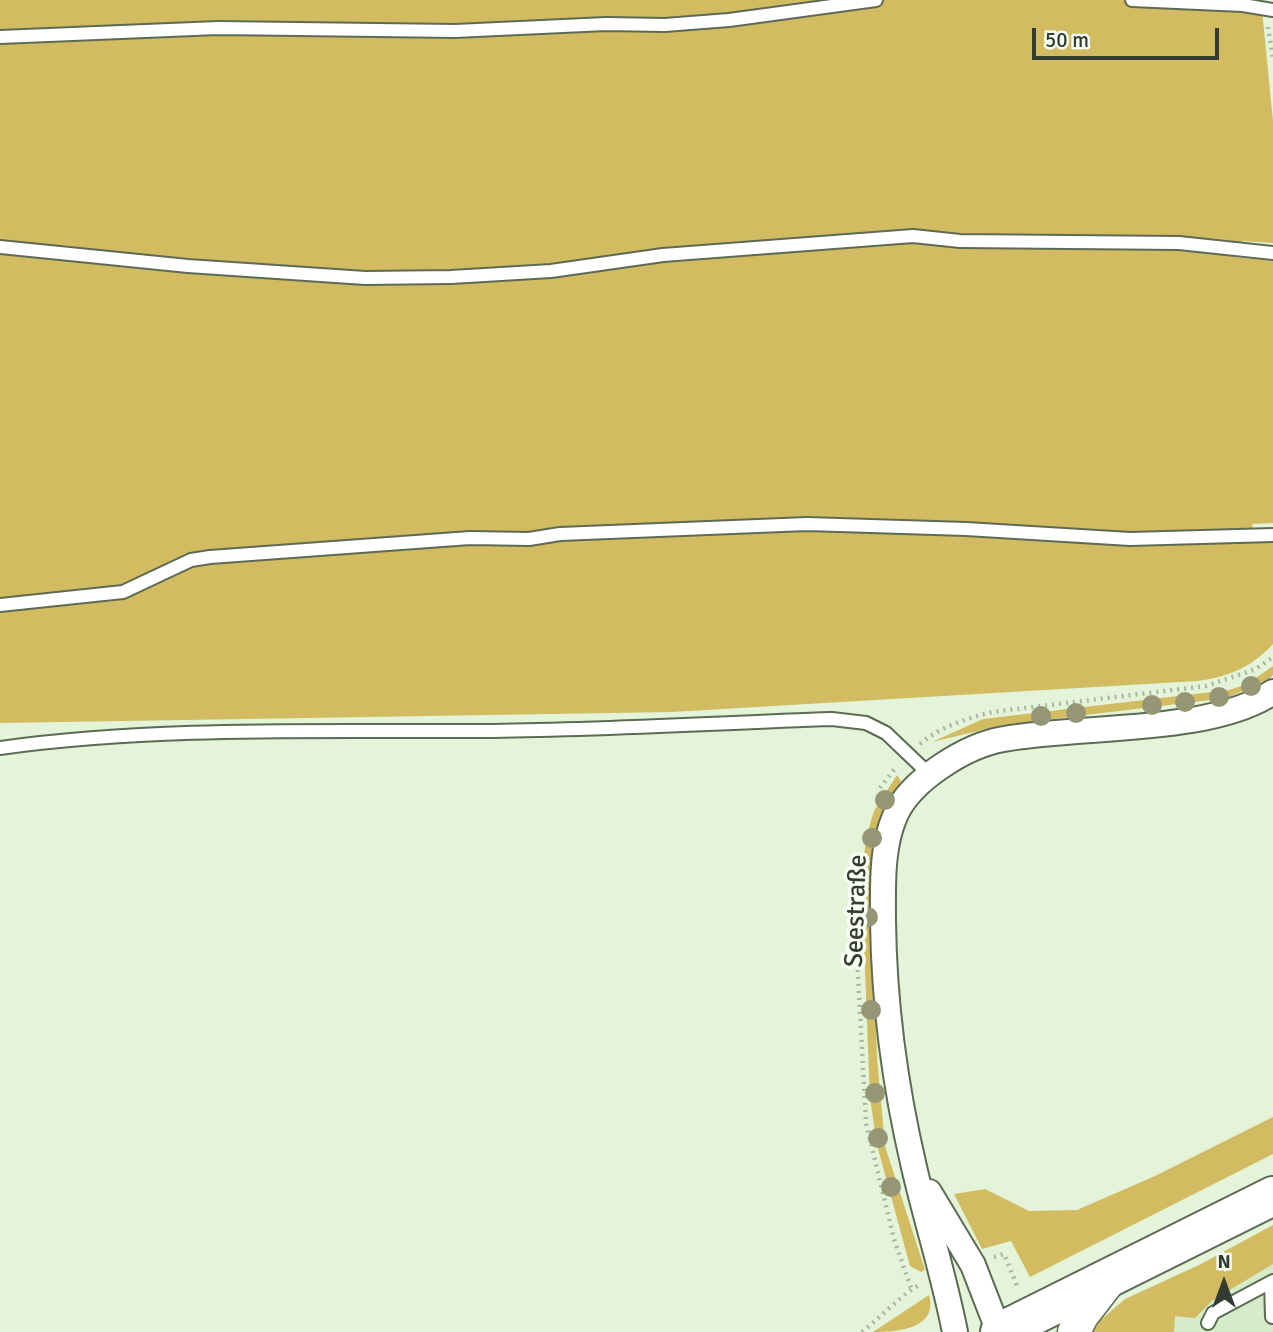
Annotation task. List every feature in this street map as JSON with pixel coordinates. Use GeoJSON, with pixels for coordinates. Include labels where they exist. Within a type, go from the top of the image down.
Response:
{"type":"FeatureCollection","features":[{"type":"Feature","properties":{"kind":"main road"},"geometry":{"type":"LineString","coordinates":[[1009,1327],[1273,1196]]}},
{"type":"Feature","properties":{"kind":"street","name":"Seestraße"},"geometry":{"type":"LineString","coordinates":[[955,1332],[914,1167],[893,1061],[886,992],[883,872],[895,815],[929,774],[960,754],[1001,739],[1204,719],[1257,703],[1273,692]]}},
{"type":"Feature","properties":{"kind":"street","name":"Seestraße"},"geometry":{"type":"LineString","coordinates":[[914,1167],[1009,1327]]}},
{"type":"Feature","properties":{"kind":"street"},"geometry":{"type":"LineString","coordinates":[[1074,1332],[1082,1316],[1113,1276]]}},
{"type":"Feature","properties":{"kind":"lane"},"geometry":{"type":"LineString","coordinates":[[0,37],[218,28],[455,32],[606,24],[665,25],[729,20],[876,0]]}},
{"type":"Feature","properties":{"kind":"lane"},"geometry":{"type":"LineString","coordinates":[[1132,0],[1243,5],[1273,10]]}},
{"type":"Feature","properties":{"kind":"lane"},"geometry":{"type":"LineString","coordinates":[[0,247],[202,267],[365,278],[451,277],[551,271],[663,255],[913,236],[960,241],[1179,243],[1273,253]]}},
{"type":"Feature","properties":{"kind":"lane"},"geometry":{"type":"LineString","coordinates":[[0,605],[123,592],[191,560],[210,557],[470,538],[517,540],[560,534],[807,524],[966,529],[1130,540],[1273,535]]}},
{"type":"Feature","properties":{"kind":"lane"},"geometry":{"type":"LineString","coordinates":[[0,748],[91,738],[272,731],[486,730],[832,719],[866,723],[886,733],[929,774]]}},
{"type":"Feature","properties":{"kind":"lane"},"geometry":{"type":"LineString","coordinates":[[1208,1323],[1213,1313],[1272,1281],[1272,1317]]}},
{"type":"Feature","properties":{"kind":"path"},"geometry":{"type":"LineString","coordinates":[[877,792],[909,753],[931,735],[961,720],[992,712],[1206,686],[1256,670],[1273,657]]}},
{"type":"Feature","properties":{"kind":"path"},"geometry":{"type":"LineString","coordinates":[[856,885],[858,858]]}},
{"type":"Feature","properties":{"kind":"path"},"geometry":{"type":"LineString","coordinates":[[857,953],[866,1123],[894,1239],[911,1288]]}},
{"type":"Feature","properties":{"kind":"path"},"geometry":{"type":"LineString","coordinates":[[973,1265],[1004,1254],[1009,1327]]}},
{"type":"Feature","properties":{"kind":"path"},"geometry":{"type":"LineString","coordinates":[[862,1332],[893,1309],[911,1288],[943,1276]]}},
{"type":"Feature","properties":{"kind":"shaded area"},"geometry":{"type":"Polygon","coordinates":[[[0,0],[1261,0],[1273,121],[1273,243],[1242,241],[1233,257],[1273,261],[1273,523],[1252,524],[1253,528],[1273,528],[1273,644],[1238,670],[1197,681],[672,712],[0,723],[0,0]]]}},
{"type":"Feature","properties":{"kind":"shaded area"},"geometry":{"type":"Polygon","coordinates":[[[1273,666],[1273,675],[1269,679],[1227,698],[1003,725],[932,742],[983,719],[1229,690],[1247,684],[1273,666]]]}},
{"type":"Feature","properties":{"kind":"shaded area"},"geometry":{"type":"Polygon","coordinates":[[[897,775],[901,781],[882,815],[871,865],[877,1057],[885,1146],[925,1270],[921,1272],[910,1266],[877,1145],[870,1098],[863,860],[874,811],[897,775]]]}},
{"type":"Feature","properties":{"kind":"shaded area"},"geometry":{"type":"Polygon","coordinates":[[[1273,1117],[1273,1154],[1030,1277],[1011,1241],[982,1249],[954,1194],[985,1189],[1029,1211],[1077,1210],[1155,1176],[1273,1117]]]}},
{"type":"Feature","properties":{"kind":"shaded area"},"geometry":{"type":"Polygon","coordinates":[[[1273,1225],[1273,1264],[1213,1300],[1195,1318],[1175,1316],[1174,1332],[1087,1332],[1125,1299],[1199,1265],[1273,1225]]]}},
{"type":"Feature","properties":{"kind":"shaded area"},"geometry":{"type":"Polygon","coordinates":[[[1273,1262],[1273,1332],[1174,1332],[1175,1315],[1273,1262]]]}},
{"type":"Feature","properties":{"kind":"shaded area"},"geometry":{"type":"Polygon","coordinates":[[[929,1295],[930,1307],[921,1322],[903,1330],[873,1332],[929,1295]]]}}]}
